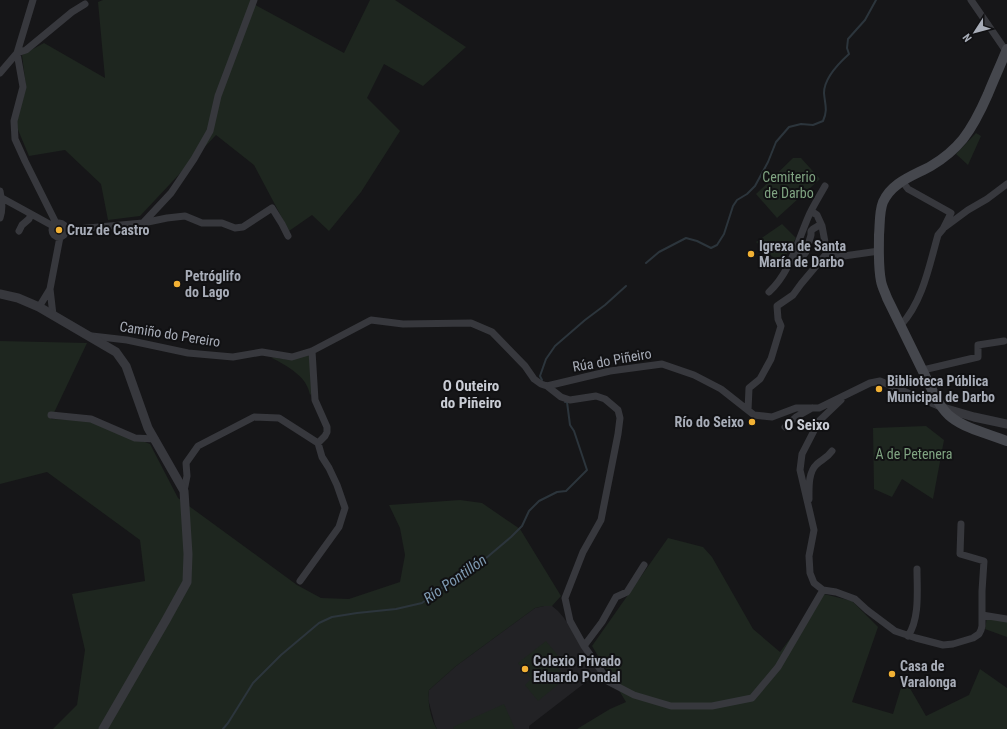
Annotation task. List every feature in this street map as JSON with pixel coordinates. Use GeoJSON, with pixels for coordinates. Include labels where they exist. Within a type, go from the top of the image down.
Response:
{"type":"FeatureCollection","features":[{"type":"Feature","properties":{"kind":"main road"},"geometry":{"type":"LineString","coordinates":[[1006,50],[981,109],[963,139],[943,159],[902,181],[887,195],[883,202],[881,211],[879,271],[881,283],[888,298],[940,404],[949,417],[960,423],[1007,440]]}},
{"type":"Feature","properties":{"kind":"street"},"geometry":{"type":"LineString","coordinates":[[0,73],[17,53],[33,0]]}},
{"type":"Feature","properties":{"kind":"street"},"geometry":{"type":"LineString","coordinates":[[143,223],[171,193],[194,159],[210,131],[218,96],[254,0]]}},
{"type":"Feature","properties":{"kind":"street"},"geometry":{"type":"LineString","coordinates":[[971,0],[1006,50]]}},
{"type":"Feature","properties":{"kind":"street"},"geometry":{"type":"LineString","coordinates":[[17,53],[26,50],[72,12],[85,4]]}},
{"type":"Feature","properties":{"kind":"street"},"geometry":{"type":"LineString","coordinates":[[17,53],[23,87],[14,121],[15,139],[55,225]]}},
{"type":"Feature","properties":{"kind":"street"},"geometry":{"type":"LineString","coordinates":[[902,181],[908,189],[951,213],[943,229]]}},
{"type":"Feature","properties":{"kind":"street"},"geometry":{"type":"LineString","coordinates":[[901,325],[908,318],[922,291],[938,235],[943,229],[968,210],[1007,184]]}},
{"type":"Feature","properties":{"kind":"street"},"geometry":{"type":"LineString","coordinates":[[769,292],[780,279],[789,263],[811,211],[826,186]]}},
{"type":"Feature","properties":{"kind":"street"},"geometry":{"type":"LineString","coordinates":[[1,195],[31,214],[55,225],[59,223],[63,224],[66,227],[64,236],[55,236],[52,233],[52,228],[55,225]]}},
{"type":"Feature","properties":{"kind":"street"},"geometry":{"type":"LineString","coordinates":[[0,218],[2,215],[1,195]]}},
{"type":"Feature","properties":{"kind":"street"},"geometry":{"type":"LineString","coordinates":[[66,230],[143,223],[185,216],[202,223],[222,223],[235,228],[243,227],[272,208],[288,236]]}},
{"type":"Feature","properties":{"kind":"street"},"geometry":{"type":"LineString","coordinates":[[811,211],[817,215],[822,226],[827,253]]}},
{"type":"Feature","properties":{"kind":"street"},"geometry":{"type":"LineString","coordinates":[[19,231],[22,225],[29,219],[31,214]]}},
{"type":"Feature","properties":{"kind":"street"},"geometry":{"type":"LineString","coordinates":[[799,238],[796,252],[798,256],[803,256],[806,252],[811,230],[818,226],[822,226]]}},
{"type":"Feature","properties":{"kind":"street"},"geometry":{"type":"LineString","coordinates":[[40,307],[50,288],[60,237]]}},
{"type":"Feature","properties":{"kind":"street"},"geometry":{"type":"LineString","coordinates":[[827,253],[837,257],[879,251]]}},
{"type":"Feature","properties":{"kind":"street"},"geometry":{"type":"LineString","coordinates":[[748,410],[749,388],[760,379],[771,358],[781,326],[778,319],[777,306],[793,295],[827,253]]}},
{"type":"Feature","properties":{"kind":"street"},"geometry":{"type":"LineString","coordinates":[[50,288],[53,315]]}},
{"type":"Feature","properties":{"kind":"street"},"geometry":{"type":"LineString","coordinates":[[0,294],[18,298],[40,307],[116,352],[126,366],[148,428],[184,491]]}},
{"type":"Feature","properties":{"kind":"street","name":"Camiño do Pereiro"},"geometry":{"type":"LineString","coordinates":[[89,336],[127,340],[188,353],[233,357],[262,352],[292,357],[312,351],[371,320],[403,324],[471,323],[492,332],[525,366],[534,378],[561,397],[570,400],[596,396],[606,399],[618,410],[620,418],[601,520],[583,552],[565,598],[570,621],[584,646],[609,682],[634,695],[671,706],[712,706],[752,698],[778,667],[822,590]]}},
{"type":"Feature","properties":{"kind":"street"},"geometry":{"type":"LineString","coordinates":[[923,370],[978,357],[978,345],[1004,341]]}},
{"type":"Feature","properties":{"kind":"street"},"geometry":{"type":"LineString","coordinates":[[312,351],[315,400],[327,427],[325,436],[318,443]]}},
{"type":"Feature","properties":{"kind":"street","name":"Rúa do Piñeiro"},"geometry":{"type":"LineString","coordinates":[[547,386],[610,371],[662,364],[694,374],[721,390],[754,415],[772,417],[796,408],[819,408],[870,383],[880,382],[926,402],[940,404]]}},
{"type":"Feature","properties":{"kind":"street"},"geometry":{"type":"LineString","coordinates":[[846,396],[819,421],[802,454],[800,470],[814,530],[809,556],[810,574],[814,584],[822,590],[836,592],[855,598],[867,610],[895,631],[908,636],[943,645],[965,641],[978,634],[982,626],[984,561],[960,554],[961,524]]}},
{"type":"Feature","properties":{"kind":"street"},"geometry":{"type":"LineString","coordinates":[[926,402],[940,404],[950,410],[974,417],[1007,424]]}},
{"type":"Feature","properties":{"kind":"street"},"geometry":{"type":"LineString","coordinates":[[785,427],[796,417],[812,408]]}},
{"type":"Feature","properties":{"kind":"street"},"geometry":{"type":"LineString","coordinates":[[51,415],[91,419],[134,438],[155,439]]}},
{"type":"Feature","properties":{"kind":"street"},"geometry":{"type":"LineString","coordinates":[[103,729],[187,582],[188,554],[184,491],[187,476],[186,463],[198,446],[254,418],[279,418],[318,443],[322,457],[337,485],[344,508],[339,527],[300,581]]}},
{"type":"Feature","properties":{"kind":"street"},"geometry":{"type":"LineString","coordinates":[[809,507],[809,486],[813,469],[816,465],[828,457],[832,451]]}},
{"type":"Feature","properties":{"kind":"street"},"geometry":{"type":"LineString","coordinates":[[584,646],[602,622],[616,597],[626,592],[644,565]]}},
{"type":"Feature","properties":{"kind":"street"},"geometry":{"type":"LineString","coordinates":[[908,636],[911,632],[917,608],[918,569]]}},
{"type":"Feature","properties":{"kind":"street"},"geometry":{"type":"LineString","coordinates":[[982,615],[1007,619]]}},
{"type":"Feature","properties":{"kind":"shaded area","name":"Colexio Privado Eduardo Pondal"},"geometry":{"type":"Polygon","coordinates":[[[552,606],[564,618],[599,672],[529,726],[529,729],[437,729],[428,699],[429,690],[456,666],[535,608],[552,606]]]}},
{"type":"Feature","properties":{"kind":"green space"},"geometry":{"type":"Polygon","coordinates":[[[103,0],[251,0],[250,2],[344,53],[370,0],[395,0],[466,47],[423,86],[384,64],[367,98],[400,131],[361,192],[329,231],[312,215],[289,231],[254,165],[216,135],[140,216],[108,220],[101,184],[65,150],[29,156],[16,125],[26,87],[22,55],[44,43],[105,78],[98,2],[103,0]]]}},
{"type":"Feature","properties":{"kind":"green space"},"geometry":{"type":"Polygon","coordinates":[[[976,133],[981,136],[968,165],[956,154],[976,133]]]}},
{"type":"Feature","properties":{"kind":"green space","name":"Cemiterio de Darbo"},"geometry":{"type":"Polygon","coordinates":[[[793,158],[801,158],[820,179],[777,218],[756,194],[793,158]]]}},
{"type":"Feature","properties":{"kind":"green space","name":"Cemiterio de Darbo"},"geometry":{"type":"Polygon","coordinates":[[[782,224],[796,238],[781,264],[756,242],[782,224]]]}},
{"type":"Feature","properties":{"kind":"green space"},"geometry":{"type":"Polygon","coordinates":[[[0,341],[87,343],[51,419],[89,420],[150,444],[178,498],[297,585],[321,598],[349,599],[400,582],[405,555],[400,528],[389,505],[460,500],[482,503],[520,529],[561,596],[552,606],[535,608],[456,666],[429,690],[430,710],[437,729],[53,729],[77,705],[85,650],[72,594],[145,581],[140,540],[47,472],[0,484],[0,341]]]}},
{"type":"Feature","properties":{"kind":"green space"},"geometry":{"type":"Polygon","coordinates":[[[307,355],[310,357],[312,393],[310,395],[305,382],[296,372],[272,358],[290,359],[307,355]]]}},
{"type":"Feature","properties":{"kind":"green space","name":"A de Petenera"},"geometry":{"type":"Polygon","coordinates":[[[926,426],[944,440],[933,499],[902,479],[892,497],[874,489],[873,428],[926,426]]]}},
{"type":"Feature","properties":{"kind":"green space"},"geometry":{"type":"Polygon","coordinates":[[[668,538],[703,547],[712,557],[753,629],[780,652],[824,594],[852,601],[878,627],[852,702],[893,714],[904,678],[926,716],[969,695],[980,669],[1007,688],[1007,729],[577,729],[610,709],[626,702],[592,646],[668,538]]]}},
{"type":"Feature","properties":{"kind":"green space"},"geometry":{"type":"Polygon","coordinates":[[[987,617],[1007,620],[1007,637],[985,629],[987,617]]]}},
{"type":"Feature","properties":{"kind":"green space"},"geometry":{"type":"Polygon","coordinates":[[[546,641],[559,657],[553,662],[566,678],[538,701],[525,685],[531,679],[518,663],[546,641]]]}},
{"type":"Feature","properties":{"kind":"green space"},"geometry":{"type":"Polygon","coordinates":[[[504,704],[515,729],[454,729],[453,727],[504,704]]]}},
{"type":"Feature","properties":{"kind":"waterway","name":"Río Pontillón"},"geometry":{"type":"LineString","coordinates":[[646,263],[659,252],[686,238],[697,241],[711,248],[717,245],[724,234],[733,206],[737,200],[747,194],[755,186],[768,162],[776,142],[789,127],[801,124],[813,125],[823,121],[826,110],[824,93],[826,82],[849,54],[847,48],[848,39],[865,20],[876,0]]}},
{"type":"Feature","properties":{"kind":"waterway","name":"Río Pontillón"},"geometry":{"type":"LineString","coordinates":[[542,380],[540,376],[546,359],[555,346],[626,286]]}},
{"type":"Feature","properties":{"kind":"waterway","name":"Río Pontillón"},"geometry":{"type":"LineString","coordinates":[[223,729],[253,683],[281,655],[319,623],[332,617],[396,609],[422,603],[466,570],[485,559],[511,537],[522,526],[529,511],[539,501],[557,492],[566,491],[587,470],[574,431],[570,425],[567,402],[565,402]]}},
{"type":"Feature","properties":{"kind":"place","name":"Cruz de Castro"},"geometry":{"type":"Point","coordinates":[59,230]}},
{"type":"Feature","properties":{"kind":"place","name":"Igrexa de Santa María de Darbo"},"geometry":{"type":"Point","coordinates":[751,254]}},
{"type":"Feature","properties":{"kind":"place","name":"Petróglifo do Lago"},"geometry":{"type":"Point","coordinates":[177,284]}},
{"type":"Feature","properties":{"kind":"place","name":"Biblioteca Pública Municipal de Darbo"},"geometry":{"type":"Point","coordinates":[879,389]}},
{"type":"Feature","properties":{"kind":"place","name":"Río do Seixo"},"geometry":{"type":"Point","coordinates":[752,422]}},
{"type":"Feature","properties":{"kind":"place","name":"Colexio Privado Eduardo Pondal"},"geometry":{"type":"Point","coordinates":[525,669]}},
{"type":"Feature","properties":{"kind":"place","name":"Casa de Varalonga"},"geometry":{"type":"Point","coordinates":[892,674]}},
{"type":"Feature","properties":{"kind":"district","name":"O Outeiro do Piñeiro"},"geometry":{"type":"Point","coordinates":[471,394]}},
{"type":"Feature","properties":{"kind":"district","name":"O Seixo"},"geometry":{"type":"Point","coordinates":[807,425]}}]}
